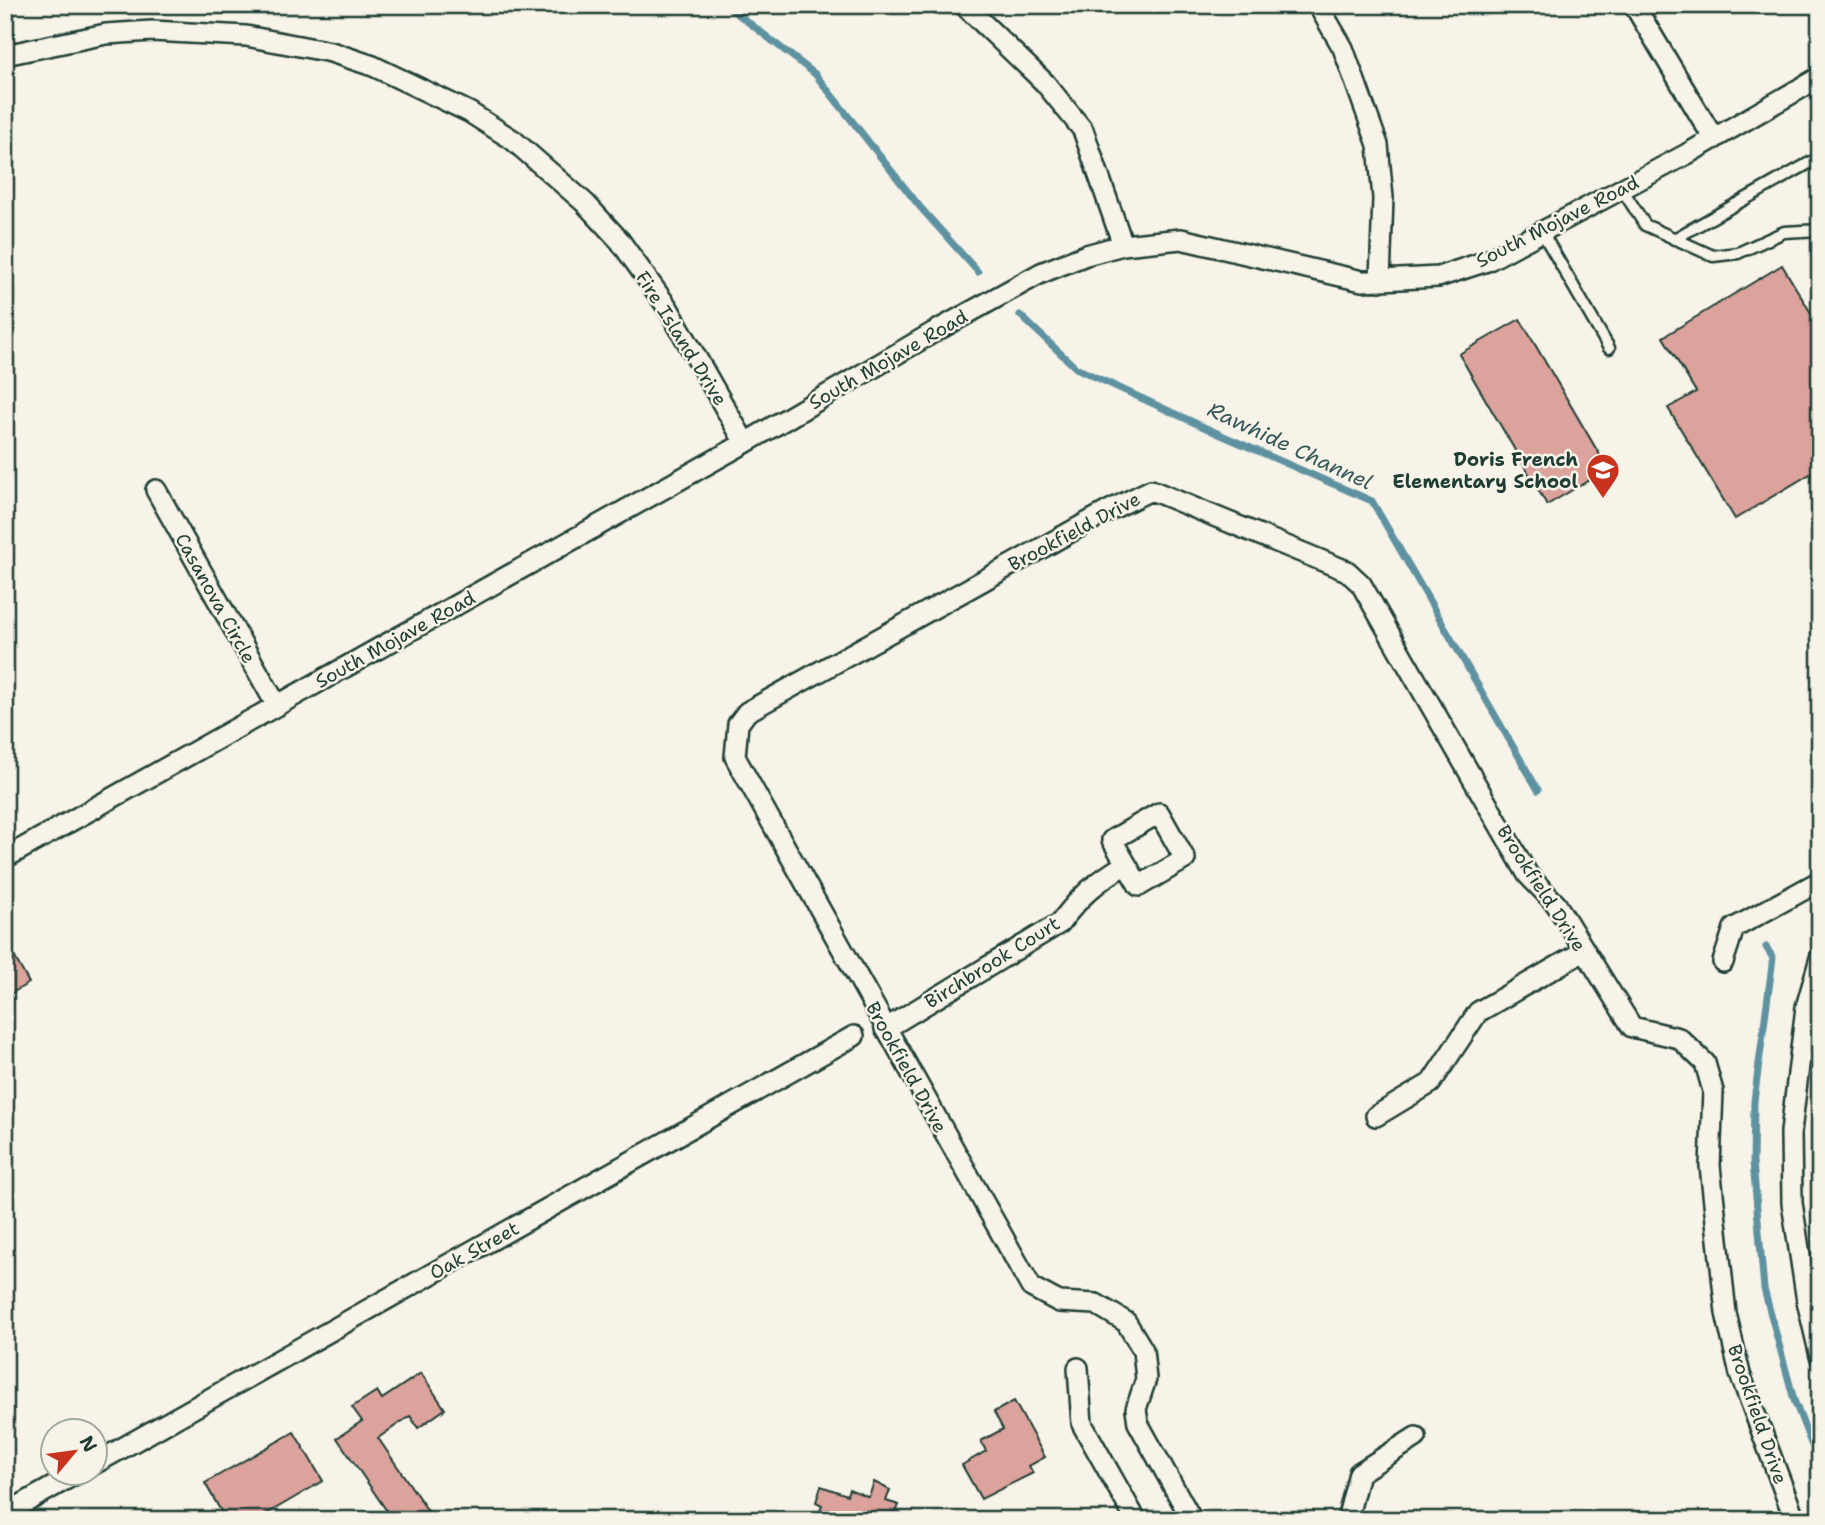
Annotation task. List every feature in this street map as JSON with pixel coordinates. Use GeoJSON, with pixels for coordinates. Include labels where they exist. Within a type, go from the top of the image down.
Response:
{"type":"FeatureCollection","features":[{"type":"Feature","properties":{"kind":"street"},"geometry":{"type":"LineString","coordinates":[[964,5],[1045,83],[1083,130],[1123,245]]}},
{"type":"Feature","properties":{"kind":"street"},"geometry":{"type":"LineString","coordinates":[[1318,5],[1343,48],[1378,145],[1383,198],[1380,281]]}},
{"type":"Feature","properties":{"kind":"street"},"geometry":{"type":"LineString","coordinates":[[1634,5],[1714,139]]}},
{"type":"Feature","properties":{"kind":"street","name":"Fire Island Drive"},"geometry":{"type":"LineString","coordinates":[[5,55],[106,34],[152,31],[246,36],[331,52],[373,66],[469,112],[513,140],[585,203],[620,241],[668,308],[745,443]]}},
{"type":"Feature","properties":{"kind":"street","name":"South Mojave Road"},"geometry":{"type":"LineString","coordinates":[[5,858],[745,443],[934,332],[1041,273],[1086,255],[1123,245],[1181,239],[1362,281],[1438,277],[1487,261],[1714,139],[1820,77]]}},
{"type":"Feature","properties":{"kind":"street","name":"Casanova Circle"},"geometry":{"type":"LineString","coordinates":[[156,489],[277,706]]}},
{"type":"Feature","properties":{"kind":"street","name":"Brookfield Drive"},"geometry":{"type":"LineString","coordinates":[[1192,1520],[1138,1423],[1136,1409],[1146,1379],[1143,1350],[1126,1322],[1096,1304],[1059,1302],[1031,1287],[735,757],[738,724],[747,712],[1108,511],[1151,490],[1347,571],[1361,584],[1528,874],[1556,904],[1632,1027],[1679,1038],[1705,1063],[1713,1091],[1710,1167],[1726,1313],[1741,1374],[1795,1520]]}},
{"type":"Feature","properties":{"kind":"street","name":"Birchbrook Court"},"geometry":{"type":"LineString","coordinates":[[885,1029],[1060,923],[1079,897],[1126,864]]}},
{"type":"Feature","properties":{"kind":"street"},"geometry":{"type":"LineString","coordinates":[[1723,962],[1734,928],[1820,881]]}},
{"type":"Feature","properties":{"kind":"street"},"geometry":{"type":"LineString","coordinates":[[1376,1116],[1431,1083],[1478,1012],[1584,951]]}},
{"type":"Feature","properties":{"kind":"street"},"geometry":{"type":"LineString","coordinates":[[1820,958],[1806,1007],[1791,1132],[1792,1203],[1814,1300],[1820,1356]]}},
{"type":"Feature","properties":{"kind":"street","name":"Oak Street"},"geometry":{"type":"LineString","coordinates":[[108,1456],[855,1036]]}},
{"type":"Feature","properties":{"kind":"street"},"geometry":{"type":"LineString","coordinates":[[1078,1368],[1082,1424],[1136,1520]]}},
{"type":"Feature","properties":{"kind":"street"},"geometry":{"type":"LineString","coordinates":[[1348,1520],[1359,1474],[1416,1437]]}},
{"type":"Feature","properties":{"kind":"street"},"geometry":{"type":"LineString","coordinates":[[5,1514],[54,1486]]}},
{"type":"Feature","properties":{"kind":"lane"},"geometry":{"type":"LineString","coordinates":[[1674,239],[1811,162],[1820,164]]}},
{"type":"Feature","properties":{"kind":"lane"},"geometry":{"type":"LineString","coordinates":[[1622,189],[1645,225],[1713,256],[1738,253],[1784,232],[1820,230]]}},
{"type":"Feature","properties":{"kind":"lane"},"geometry":{"type":"LineString","coordinates":[[1542,232],[1609,348]]}},
{"type":"Feature","properties":{"kind":"building"},"geometry":{"type":"Polygon","coordinates":[[[1782,265],[1820,328],[1820,468],[1735,519],[1668,408],[1696,392],[1663,337],[1782,265]]]}},
{"type":"Feature","properties":{"kind":"building"},"geometry":{"type":"Polygon","coordinates":[[[1520,319],[1608,469],[1547,505],[1459,354],[1520,319]]]}},
{"type":"Feature","properties":{"kind":"building"},"geometry":{"type":"Polygon","coordinates":[[[5,940],[29,983],[5,997],[5,940]]]}},
{"type":"Feature","properties":{"kind":"building"},"geometry":{"type":"Polygon","coordinates":[[[421,1373],[445,1409],[418,1428],[410,1416],[378,1438],[434,1520],[393,1520],[337,1438],[362,1421],[352,1407],[377,1391],[382,1399],[421,1373]]]}},
{"type":"Feature","properties":{"kind":"building"},"geometry":{"type":"Polygon","coordinates":[[[1014,1401],[1045,1457],[1029,1466],[1033,1473],[981,1499],[962,1465],[986,1451],[981,1441],[1003,1429],[994,1412],[1014,1401]]]}},
{"type":"Feature","properties":{"kind":"building"},"geometry":{"type":"Polygon","coordinates":[[[294,1432],[323,1481],[256,1520],[226,1520],[205,1483],[294,1432]]]}},
{"type":"Feature","properties":{"kind":"building"},"geometry":{"type":"Polygon","coordinates":[[[874,1482],[890,1490],[886,1501],[899,1505],[893,1520],[817,1520],[822,1505],[816,1502],[821,1486],[847,1495],[849,1489],[869,1497],[874,1482]]]}},
{"type":"Feature","properties":{"kind":"waterway","name":"Rawhide Channel"},"geometry":{"type":"LineString","coordinates":[[726,5],[815,74],[920,207],[978,272]]}},
{"type":"Feature","properties":{"kind":"waterway","name":"Rawhide Channel"},"geometry":{"type":"LineString","coordinates":[[1020,315],[1076,368],[1372,501],[1538,790]]}},
{"type":"Feature","properties":{"kind":"waterway","name":"Rawhide Channel"},"geometry":{"type":"LineString","coordinates":[[1766,947],[1773,958],[1754,1101],[1753,1162],[1764,1289],[1794,1400],[1820,1466]]}},
{"type":"Feature","properties":{"kind":"place","name":"Doris French Elementary School"},"geometry":{"type":"Point","coordinates":[1603,500]}}]}
